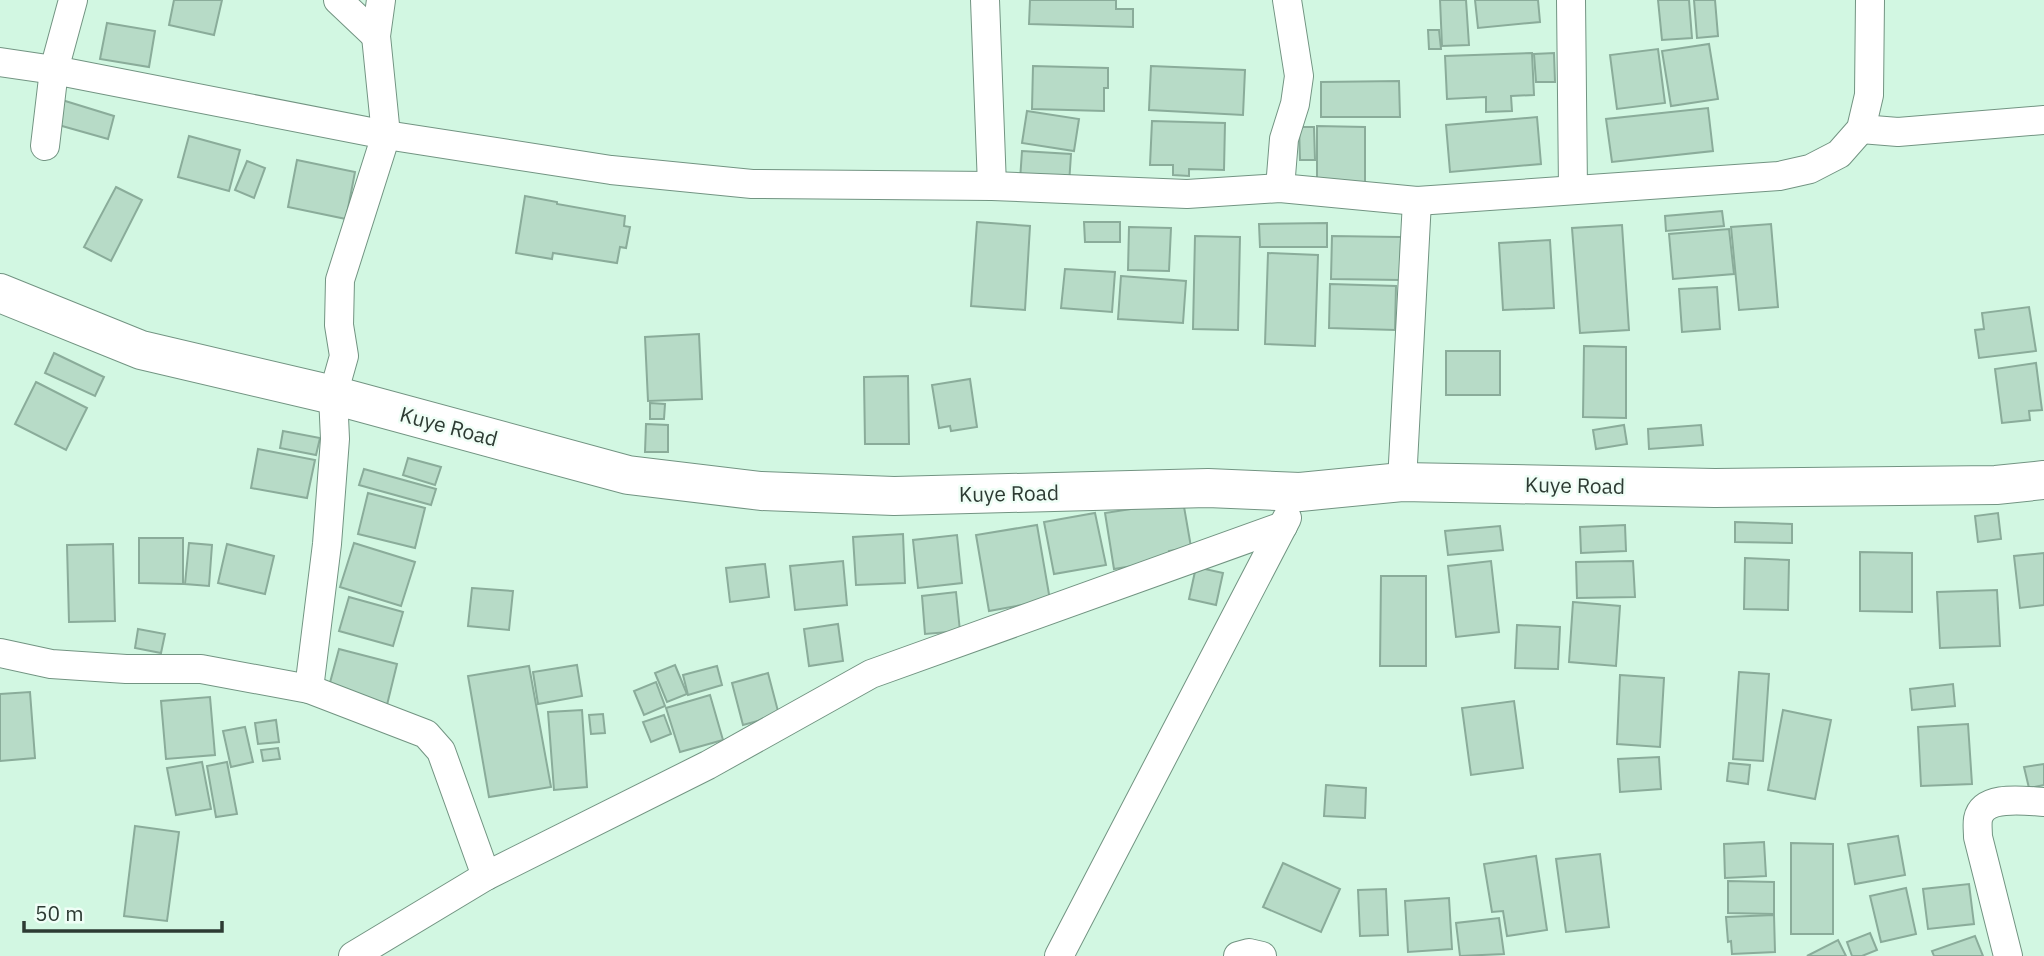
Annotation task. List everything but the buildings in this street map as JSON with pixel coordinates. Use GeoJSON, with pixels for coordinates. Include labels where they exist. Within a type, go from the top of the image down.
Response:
{"type":"FeatureCollection","features":[{"type":"Feature","properties":{"kind":"street"},"geometry":{"type":"LineString","coordinates":[[45,146],[54,70],[73,0]]}},
{"type":"Feature","properties":{"kind":"street"},"geometry":{"type":"LineString","coordinates":[[338,0],[376,36]]}},
{"type":"Feature","properties":{"kind":"street"},"geometry":{"type":"LineString","coordinates":[[309,689],[327,544],[334,439],[333,395],[344,356],[339,325],[340,280],[386,135],[376,36],[381,0]]}},
{"type":"Feature","properties":{"kind":"street"},"geometry":{"type":"LineString","coordinates":[[985,0],[992,186]]}},
{"type":"Feature","properties":{"kind":"street"},"geometry":{"type":"LineString","coordinates":[[1280,188],[1284,139],[1295,104],[1299,76],[1287,0]]}},
{"type":"Feature","properties":{"kind":"street"},"geometry":{"type":"LineString","coordinates":[[1571,0],[1573,189]]}},
{"type":"Feature","properties":{"kind":"street"},"geometry":{"type":"LineString","coordinates":[[0,62],[54,70],[386,135],[611,170],[752,184],[992,186],[1187,194],[1280,188],[1418,201],[1779,176],[1810,169],[1839,154],[1861,129],[1870,95],[1870,0]]}},
{"type":"Feature","properties":{"kind":"street"},"geometry":{"type":"LineString","coordinates":[[1861,129],[1898,132],[2044,120]]}},
{"type":"Feature","properties":{"kind":"street"},"geometry":{"type":"LineString","coordinates":[[1402,482],[1418,201]]}},
{"type":"Feature","properties":{"kind":"street","name":"Kuye Road"},"geometry":{"type":"LineString","coordinates":[[0,293],[141,350],[333,395],[628,475],[761,491],[894,496],[1208,488],[1300,492],[1402,482],[1716,488],[1996,485],[2044,480]]}},
{"type":"Feature","properties":{"kind":"street"},"geometry":{"type":"LineString","coordinates":[[1059,956],[1300,492]]}},
{"type":"Feature","properties":{"kind":"street"},"geometry":{"type":"LineString","coordinates":[[352,956],[486,876],[708,765],[871,674],[1283,526]]}},
{"type":"Feature","properties":{"kind":"street"},"geometry":{"type":"LineString","coordinates":[[0,653],[64,665],[126,669],[201,669],[309,689],[426,734],[442,751],[486,876]]}},
{"type":"Feature","properties":{"kind":"street"},"geometry":{"type":"LineString","coordinates":[[2008,956],[1978,837],[1978,818],[1983,809],[1999,801],[2044,802]]}},
{"type":"Feature","properties":{"kind":"street"},"geometry":{"type":"LineString","coordinates":[[1238,956],[1249,953],[1262,956]]}}]}
